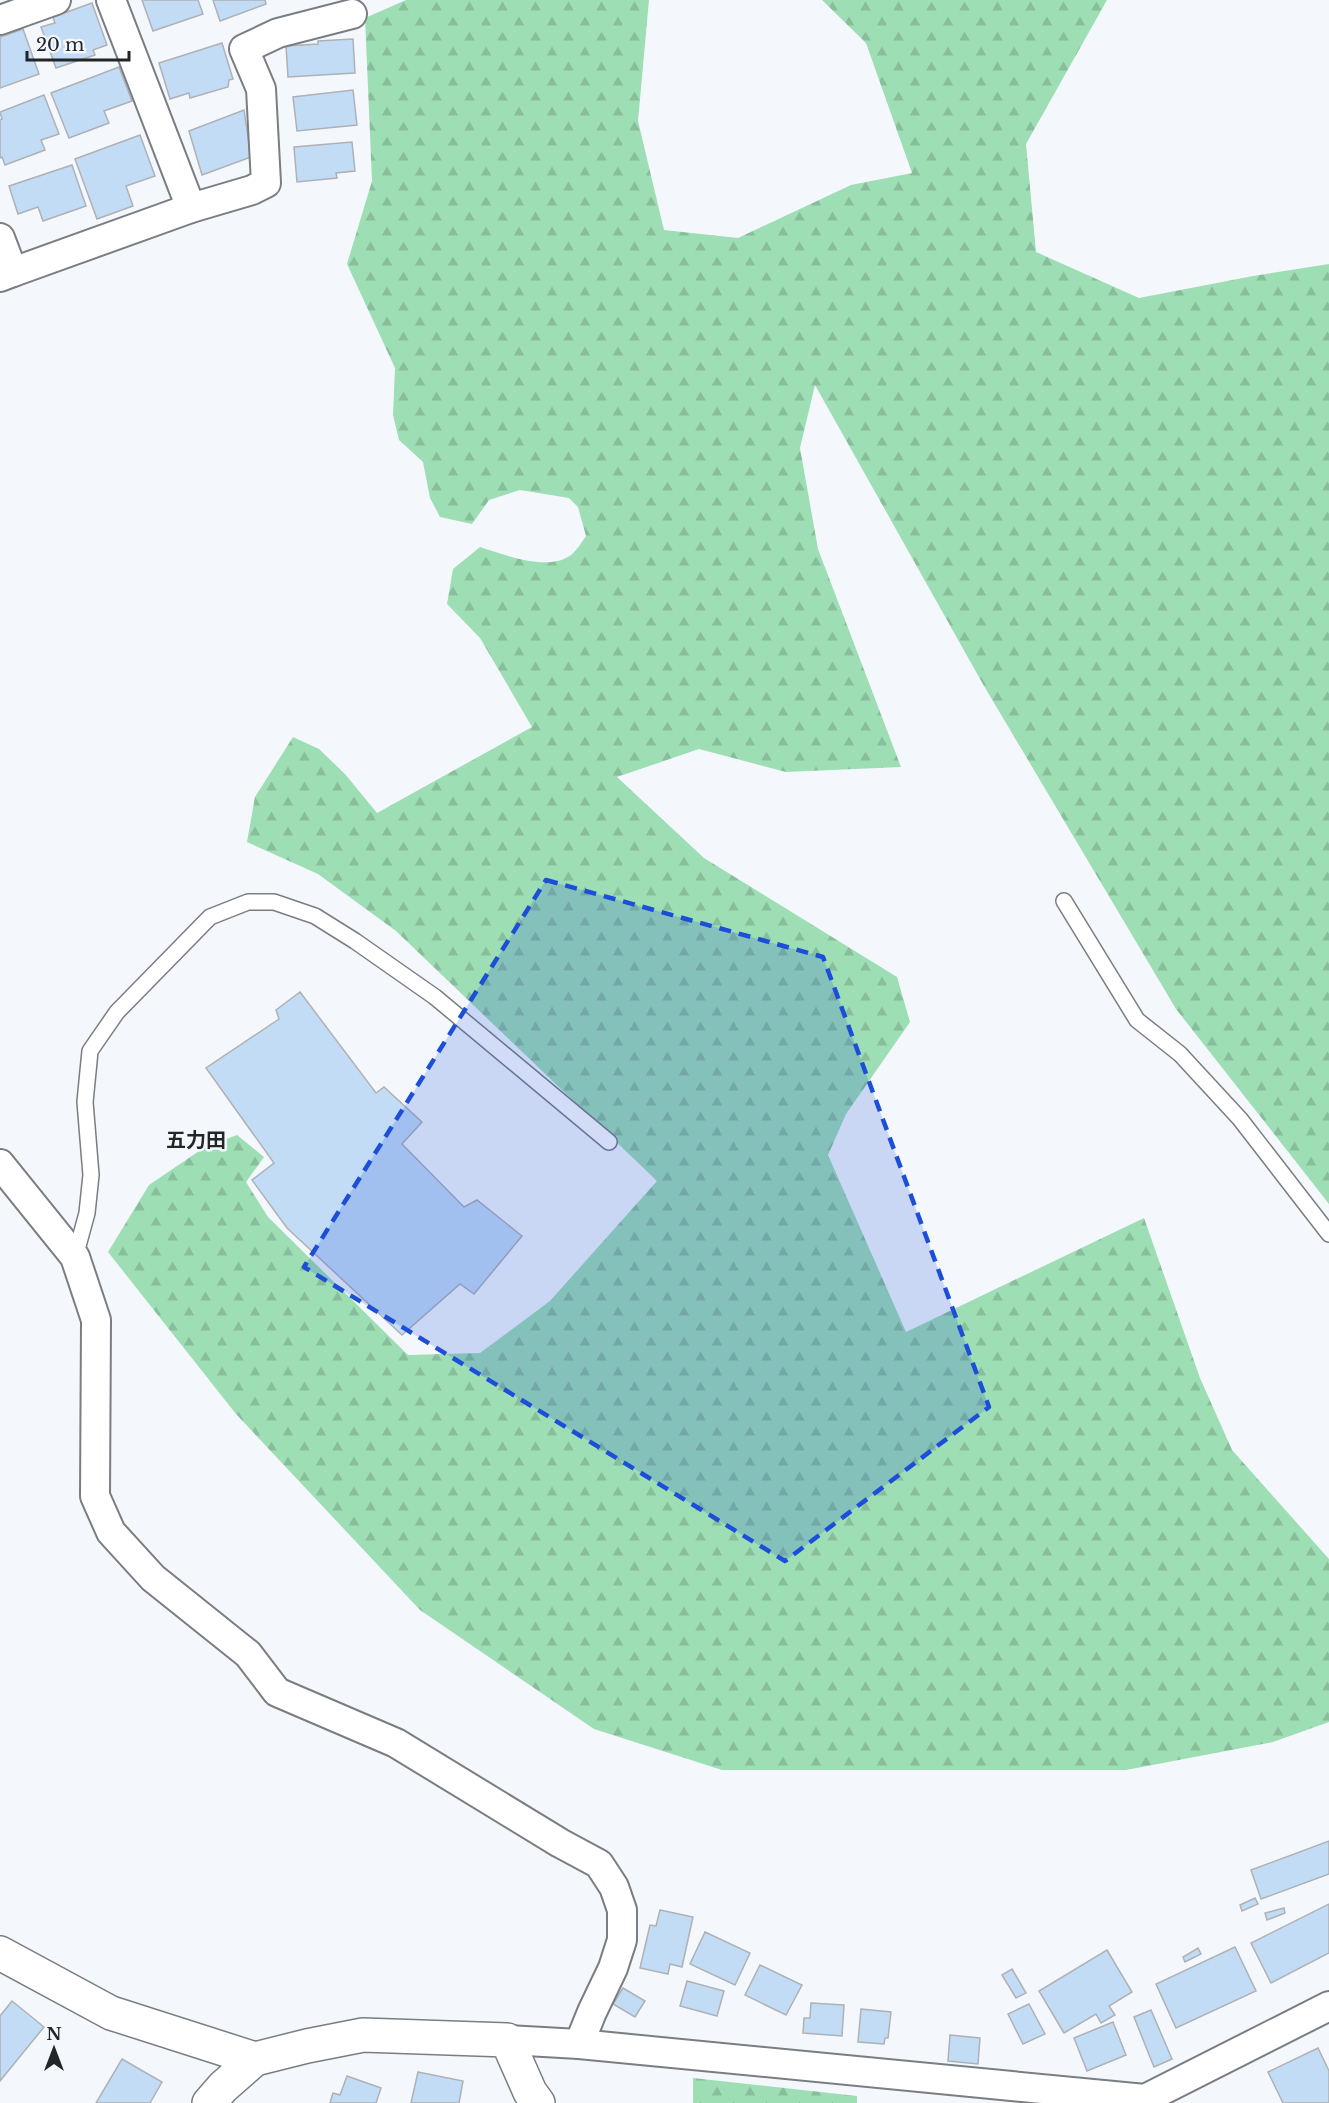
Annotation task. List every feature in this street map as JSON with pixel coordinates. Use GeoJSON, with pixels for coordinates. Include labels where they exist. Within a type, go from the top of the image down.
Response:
{"type":"FeatureCollection","features":[{"type":"Feature","properties":{"kind":"street"},"geometry":{"type":"LineString","coordinates":[[0,20],[56,0]]}},
{"type":"Feature","properties":{"kind":"street"},"geometry":{"type":"LineString","coordinates":[[111,0],[191,208]]}},
{"type":"Feature","properties":{"kind":"street"},"geometry":{"type":"LineString","coordinates":[[0,238],[6,275],[191,208],[252,190],[266,183],[261,89],[244,49],[278,33],[352,14]]}},
{"type":"Feature","properties":{"kind":"street"},"geometry":{"type":"LineString","coordinates":[[0,1164],[75,1257],[96,1320],[95,1496],[111,1532],[153,1578],[248,1654],[277,1692],[396,1743],[560,1844],[599,1864],[614,1887],[622,1910],[622,1940],[614,1968],[579,2044]]}},
{"type":"Feature","properties":{"kind":"street"},"geometry":{"type":"LineString","coordinates":[[0,1953],[111,2013],[255,2059]]}},
{"type":"Feature","properties":{"kind":"street"},"geometry":{"type":"LineString","coordinates":[[209,2103],[223,2087],[255,2059],[363,2035],[579,2044],[1145,2101],[1329,2006]]}},
{"type":"Feature","properties":{"kind":"street"},"geometry":{"type":"LineString","coordinates":[[507,2040],[530,2092],[538,2103]]}},
{"type":"Feature","properties":{"kind":"lane"},"geometry":{"type":"LineString","coordinates":[[1064,901],[1137,1020],[1180,1054],[1240,1119],[1329,1234]]}},
{"type":"Feature","properties":{"kind":"lane"},"geometry":{"type":"LineString","coordinates":[[75,1257],[87,1213],[91,1174],[85,1102],[90,1051],[117,1012],[210,917],[248,902],[274,902],[315,916],[355,940],[435,997],[609,1142]]}},
{"type":"Feature","properties":{"kind":"highlighted area"},"geometry":{"type":"Polygon","coordinates":[[[546,880],[823,957],[989,1407],[785,1561],[304,1267],[546,880]]]}},
{"type":"Feature","properties":{"kind":"green space"},"geometry":{"type":"Polygon","coordinates":[[[406,0],[649,0],[638,121],[664,230],[738,238],[851,185],[912,173],[866,43],[822,0],[1107,0],[1026,144],[1036,252],[1139,298],[1329,264],[1329,1204],[1176,1009],[984,686],[815,385],[800,448],[818,549],[901,767],[786,772],[699,749],[617,777],[704,858],[897,977],[910,1022],[846,1114],[828,1155],[906,1332],[1144,1218],[1200,1378],[1232,1450],[1329,1559],[1329,1722],[1273,1742],[1126,1770],[722,1770],[594,1729],[420,1610],[236,1414],[108,1252],[149,1185],[205,1147],[237,1135],[264,1157],[246,1182],[268,1217],[408,1355],[480,1353],[550,1301],[657,1181],[396,931],[318,874],[247,842],[255,797],[293,737],[319,749],[345,774],[377,813],[532,727],[480,638],[447,604],[453,569],[480,547],[526,560],[551,562],[562,560],[573,553],[586,536],[578,507],[569,498],[520,490],[489,500],[472,524],[440,517],[430,498],[423,462],[399,440],[393,415],[395,368],[347,264],[372,181],[365,18],[406,0]]]}},
{"type":"Feature","properties":{"kind":"green space"},"geometry":{"type":"Polygon","coordinates":[[[693,2078],[857,2096],[857,2103],[693,2103],[693,2078]]]}},
{"type":"Feature","properties":{"kind":"building"},"geometry":{"type":"Polygon","coordinates":[[[142,0],[198,0],[203,14],[153,31],[142,0]]]}},
{"type":"Feature","properties":{"kind":"building"},"geometry":{"type":"Polygon","coordinates":[[[213,0],[265,0],[266,4],[220,21],[213,0]]]}},
{"type":"Feature","properties":{"kind":"building"},"geometry":{"type":"Polygon","coordinates":[[[92,3],[107,45],[93,50],[95,55],[56,68],[41,27],[55,23],[53,17],[92,3]]]}},
{"type":"Feature","properties":{"kind":"building"},"geometry":{"type":"Polygon","coordinates":[[[23,29],[39,74],[0,88],[0,37],[23,29]]]}},
{"type":"Feature","properties":{"kind":"building"},"geometry":{"type":"Polygon","coordinates":[[[353,39],[355,73],[288,77],[286,46],[353,39]]]}},
{"type":"Feature","properties":{"kind":"building"},"geometry":{"type":"Polygon","coordinates":[[[222,43],[233,79],[229,80],[228,87],[190,98],[189,93],[170,99],[159,63],[222,43]]]}},
{"type":"Feature","properties":{"kind":"building"},"geometry":{"type":"Polygon","coordinates":[[[119,67],[132,101],[104,111],[109,123],[69,138],[51,93],[119,67]]]}},
{"type":"Feature","properties":{"kind":"building"},"geometry":{"type":"Polygon","coordinates":[[[353,90],[357,125],[297,131],[293,97],[353,90]]]}},
{"type":"Feature","properties":{"kind":"building"},"geometry":{"type":"Polygon","coordinates":[[[44,95],[59,134],[41,140],[45,150],[5,165],[2,157],[0,158],[0,120],[2,119],[0,112],[44,95]]]}},
{"type":"Feature","properties":{"kind":"building"},"geometry":{"type":"Polygon","coordinates":[[[244,110],[251,157],[202,175],[189,131],[244,110]]]}},
{"type":"Feature","properties":{"kind":"building"},"geometry":{"type":"Polygon","coordinates":[[[140,135],[155,176],[126,186],[133,206],[97,219],[75,159],[140,135]]]}},
{"type":"Feature","properties":{"kind":"building"},"geometry":{"type":"Polygon","coordinates":[[[352,142],[355,171],[336,173],[337,178],[297,182],[294,147],[352,142]]]}},
{"type":"Feature","properties":{"kind":"building"},"geometry":{"type":"Polygon","coordinates":[[[72,165],[86,206],[43,221],[38,207],[18,214],[9,186],[72,165]]]}},
{"type":"Feature","properties":{"kind":"building"},"geometry":{"type":"Polygon","coordinates":[[[300,992],[376,1093],[384,1087],[422,1122],[402,1144],[464,1207],[477,1200],[522,1236],[474,1294],[460,1284],[402,1335],[287,1228],[252,1180],[274,1163],[206,1068],[279,1019],[276,1010],[300,992]]]}},
{"type":"Feature","properties":{"kind":"building"},"geometry":{"type":"Polygon","coordinates":[[[1329,1841],[1329,1874],[1261,1899],[1251,1870],[1329,1841]]]}},
{"type":"Feature","properties":{"kind":"building"},"geometry":{"type":"Polygon","coordinates":[[[1255,1898],[1258,1904],[1242,1911],[1240,1905],[1255,1898]]]}},
{"type":"Feature","properties":{"kind":"building"},"geometry":{"type":"Polygon","coordinates":[[[1329,1904],[1329,1953],[1271,1983],[1251,1943],[1329,1904]]]}},
{"type":"Feature","properties":{"kind":"building"},"geometry":{"type":"Polygon","coordinates":[[[1284,1908],[1285,1913],[1267,1920],[1265,1913],[1284,1908]]]}},
{"type":"Feature","properties":{"kind":"building"},"geometry":{"type":"Polygon","coordinates":[[[660,1910],[693,1917],[682,1967],[670,1964],[668,1974],[640,1968],[650,1925],[656,1926],[660,1910]]]}},
{"type":"Feature","properties":{"kind":"building"},"geometry":{"type":"Polygon","coordinates":[[[705,1932],[750,1953],[735,1985],[690,1964],[705,1932]]]}},
{"type":"Feature","properties":{"kind":"building"},"geometry":{"type":"Polygon","coordinates":[[[1235,1947],[1256,1991],[1176,2028],[1156,1984],[1235,1947]]]}},
{"type":"Feature","properties":{"kind":"building"},"geometry":{"type":"Polygon","coordinates":[[[1198,1948],[1201,1954],[1185,1962],[1183,1957],[1198,1948]]]}},
{"type":"Feature","properties":{"kind":"building"},"geometry":{"type":"Polygon","coordinates":[[[1107,1950],[1132,1992],[1109,2006],[1115,2015],[1101,2023],[1096,2014],[1064,2033],[1039,1991],[1107,1950]]]}},
{"type":"Feature","properties":{"kind":"building"},"geometry":{"type":"Polygon","coordinates":[[[760,1965],[802,1985],[786,2015],[745,1995],[760,1965]]]}},
{"type":"Feature","properties":{"kind":"building"},"geometry":{"type":"Polygon","coordinates":[[[1012,1969],[1026,1993],[1016,1998],[1002,1975],[1012,1969]]]}},
{"type":"Feature","properties":{"kind":"building"},"geometry":{"type":"Polygon","coordinates":[[[687,1981],[724,1991],[717,2016],[680,2006],[687,1981]]]}},
{"type":"Feature","properties":{"kind":"building"},"geometry":{"type":"Polygon","coordinates":[[[623,1988],[645,2001],[635,2017],[613,2004],[623,1988]]]}},
{"type":"Feature","properties":{"kind":"building"},"geometry":{"type":"Polygon","coordinates":[[[12,2001],[44,2027],[0,2081],[0,2016],[12,2001]]]}},
{"type":"Feature","properties":{"kind":"building"},"geometry":{"type":"Polygon","coordinates":[[[811,2003],[844,2005],[842,2036],[803,2033],[804,2018],[810,2018],[811,2003]]]}},
{"type":"Feature","properties":{"kind":"building"},"geometry":{"type":"Polygon","coordinates":[[[1029,2004],[1045,2034],[1023,2044],[1008,2014],[1029,2004]]]}},
{"type":"Feature","properties":{"kind":"building"},"geometry":{"type":"Polygon","coordinates":[[[861,2009],[891,2012],[888,2038],[885,2038],[884,2044],[858,2042],[861,2009]]]}},
{"type":"Feature","properties":{"kind":"building"},"geometry":{"type":"Polygon","coordinates":[[[1151,2010],[1172,2059],[1154,2067],[1134,2017],[1151,2010]]]}},
{"type":"Feature","properties":{"kind":"building"},"geometry":{"type":"Polygon","coordinates":[[[1113,2022],[1126,2055],[1087,2071],[1074,2038],[1113,2022]]]}},
{"type":"Feature","properties":{"kind":"building"},"geometry":{"type":"Polygon","coordinates":[[[950,2035],[980,2038],[978,2064],[948,2061],[950,2035]]]}},
{"type":"Feature","properties":{"kind":"building"},"geometry":{"type":"Polygon","coordinates":[[[1318,2048],[1329,2071],[1329,2103],[1283,2103],[1268,2072],[1318,2048]]]}},
{"type":"Feature","properties":{"kind":"building"},"geometry":{"type":"Polygon","coordinates":[[[122,2059],[162,2082],[150,2103],[96,2103],[122,2059]]]}},
{"type":"Feature","properties":{"kind":"building"},"geometry":{"type":"Polygon","coordinates":[[[418,2072],[463,2081],[459,2103],[411,2103],[418,2072]]]}},
{"type":"Feature","properties":{"kind":"building"},"geometry":{"type":"Polygon","coordinates":[[[347,2076],[381,2088],[376,2103],[330,2103],[333,2093],[340,2095],[347,2076]]]}},
{"type":"Feature","properties":{"kind":"district","name":"五力田"},"geometry":{"type":"Point","coordinates":[196,1140]}}]}
